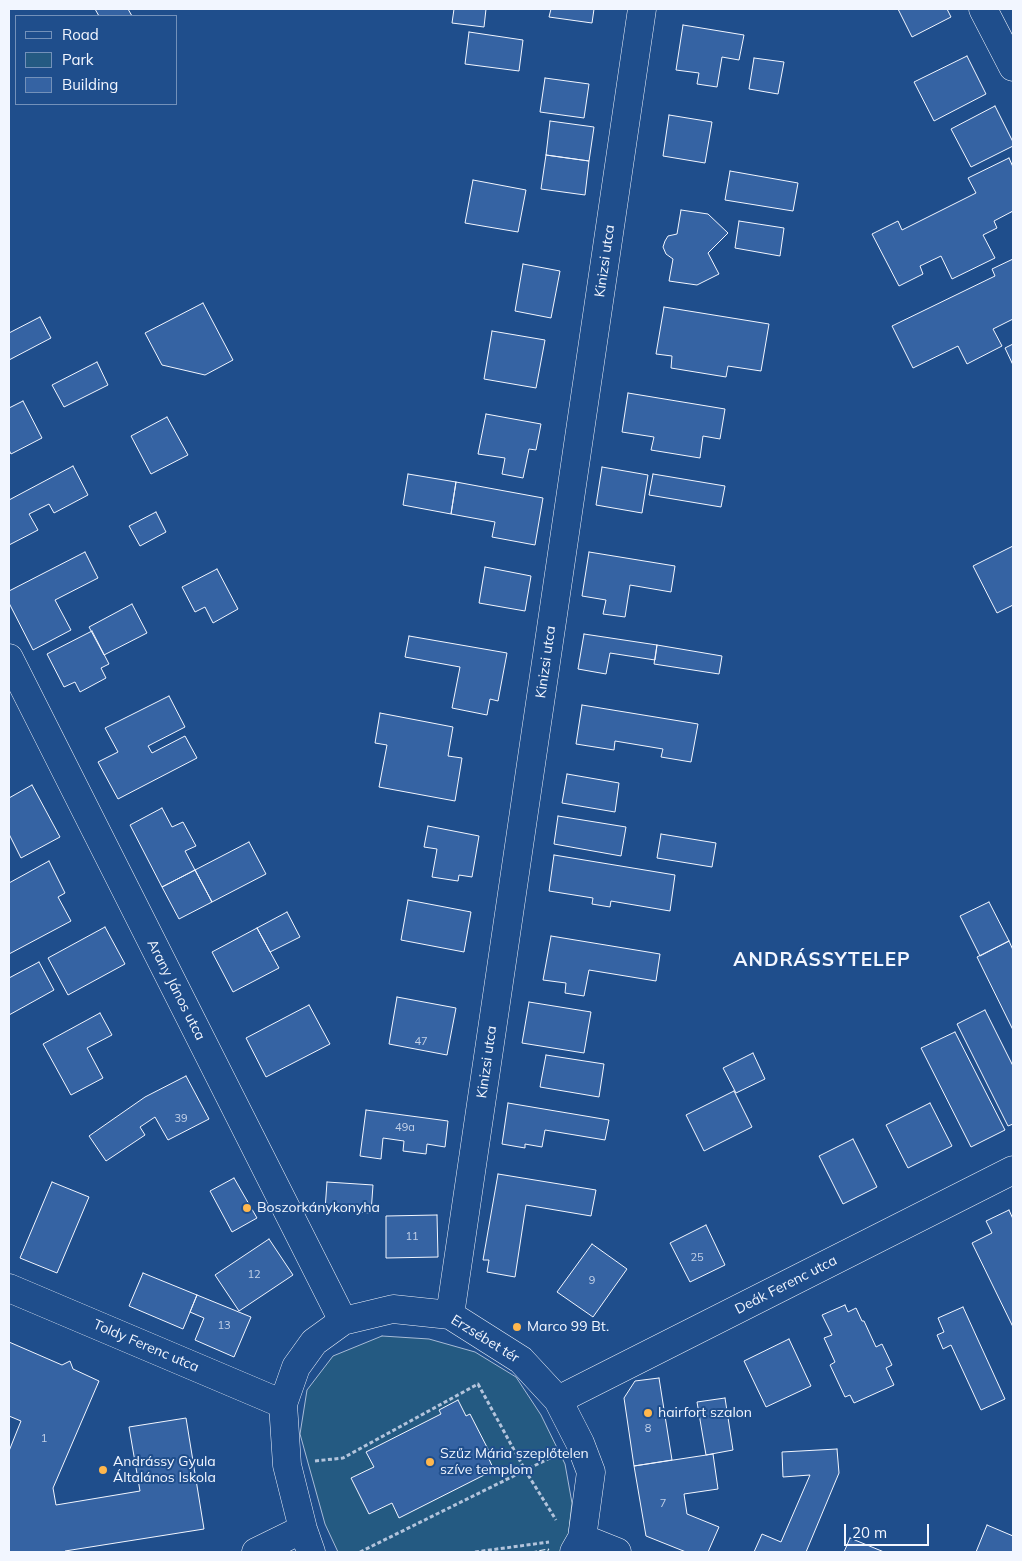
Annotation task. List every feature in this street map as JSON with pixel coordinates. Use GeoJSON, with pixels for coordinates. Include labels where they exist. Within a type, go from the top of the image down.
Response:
{"type":"FeatureCollection","features":[{"type":"Feature","properties":{"kind":"street","name":"Kinizsi utca"},"geometry":{"type":"LineString","coordinates":[[450,1315],[642,9]]}},
{"type":"Feature","properties":{"kind":"street"},"geometry":{"type":"LineString","coordinates":[[983,9],[1013,67]]}},
{"type":"Feature","properties":{"kind":"street","name":"Arany János utca"},"geometry":{"type":"LineString","coordinates":[[9,658],[343,1321]]}},
{"type":"Feature","properties":{"kind":"street","name":"Deák Ferenc utca"},"geometry":{"type":"LineString","coordinates":[[558,1400],[1013,1170]]}},
{"type":"Feature","properties":{"kind":"street","name":"Toldy Ferenc utca"},"geometry":{"type":"LineString","coordinates":[[9,1288],[283,1404]]}},
{"type":"Feature","properties":{"kind":"street","name":"Erzsébet tér"},"geometry":{"type":"LineString","coordinates":[[307,1540],[287,1465],[283,1404],[296,1367],[314,1342],[343,1321],[393,1309],[450,1315],[521,1360],[558,1400],[580,1443],[591,1472],[575,1543]]}},
{"type":"Feature","properties":{"kind":"street"},"geometry":{"type":"LineString","coordinates":[[256,1552],[307,1540]]}},
{"type":"Feature","properties":{"kind":"street"},"geometry":{"type":"LineString","coordinates":[[575,1543],[617,1552]]}},
{"type":"Feature","properties":{"kind":"path"},"geometry":{"type":"LineString","coordinates":[[287,1465],[343,1458],[478,1384],[524,1470],[575,1543],[475,1552]]}},
{"type":"Feature","properties":{"kind":"path"},"geometry":{"type":"LineString","coordinates":[[360,1552],[367,1551],[580,1443]]}},
{"type":"Feature","properties":{"kind":"green space"},"geometry":{"type":"Polygon","coordinates":[[[382,1336],[429,1339],[475,1352],[516,1377],[541,1415],[565,1464],[572,1503],[567,1547],[563,1552],[338,1552],[325,1524],[300,1434],[307,1390],[333,1356],[382,1336]]]}},
{"type":"Feature","properties":{"kind":"building"},"geometry":{"type":"Polygon","coordinates":[[[95,9],[128,9],[131,15],[98,15],[95,9]]]}},
{"type":"Feature","properties":{"kind":"building"},"geometry":{"type":"Polygon","coordinates":[[[454,9],[486,9],[484,27],[452,23],[454,9]]]}},
{"type":"Feature","properties":{"kind":"building"},"geometry":{"type":"Polygon","coordinates":[[[551,9],[594,9],[592,23],[549,17],[551,9]]]}},
{"type":"Feature","properties":{"kind":"building"},"geometry":{"type":"Polygon","coordinates":[[[898,9],[947,9],[951,17],[912,37],[898,9]]]}},
{"type":"Feature","properties":{"kind":"building"},"geometry":{"type":"Polygon","coordinates":[[[683,25],[744,35],[739,60],[722,57],[717,87],[697,84],[699,73],[676,70],[683,25]]]}},
{"type":"Feature","properties":{"kind":"building"},"geometry":{"type":"Polygon","coordinates":[[[469,32],[523,40],[519,71],[465,64],[469,32]]]}},
{"type":"Feature","properties":{"kind":"building"},"geometry":{"type":"Polygon","coordinates":[[[967,56],[986,94],[934,121],[914,82],[967,56]]]}},
{"type":"Feature","properties":{"kind":"building"},"geometry":{"type":"Polygon","coordinates":[[[754,58],[784,62],[778,94],[749,89],[754,58]]]}},
{"type":"Feature","properties":{"kind":"building"},"geometry":{"type":"Polygon","coordinates":[[[545,78],[589,84],[584,118],[540,112],[545,78]]]}},
{"type":"Feature","properties":{"kind":"building"},"geometry":{"type":"Polygon","coordinates":[[[995,106],[1013,142],[1013,146],[971,167],[951,129],[995,106]]]}},
{"type":"Feature","properties":{"kind":"building"},"geometry":{"type":"Polygon","coordinates":[[[669,115],[712,122],[705,163],[663,156],[669,115]]]}},
{"type":"Feature","properties":{"kind":"building"},"geometry":{"type":"Polygon","coordinates":[[[550,121],[594,127],[589,161],[546,155],[550,121]]]}},
{"type":"Feature","properties":{"kind":"building"},"geometry":{"type":"Polygon","coordinates":[[[546,155],[589,161],[585,195],[541,189],[546,155]]]}},
{"type":"Feature","properties":{"kind":"building"},"geometry":{"type":"Polygon","coordinates":[[[1009,158],[1013,167],[1013,211],[994,221],[997,228],[983,235],[995,258],[952,279],[941,256],[920,266],[923,274],[899,286],[872,234],[898,221],[902,230],[976,193],[968,178],[1009,158]]]}},
{"type":"Feature","properties":{"kind":"building"},"geometry":{"type":"Polygon","coordinates":[[[730,171],[798,183],[793,211],[725,200],[730,171]]]}},
{"type":"Feature","properties":{"kind":"building"},"geometry":{"type":"Polygon","coordinates":[[[473,180],[526,190],[518,232],[465,223],[473,180]]]}},
{"type":"Feature","properties":{"kind":"building"},"geometry":{"type":"Polygon","coordinates":[[[681,210],[708,214],[728,233],[708,253],[719,274],[697,285],[669,281],[673,259],[666,254],[663,247],[668,236],[677,234],[681,210]]]}},
{"type":"Feature","properties":{"kind":"building"},"geometry":{"type":"Polygon","coordinates":[[[739,221],[784,228],[780,256],[735,248],[739,221]]]}},
{"type":"Feature","properties":{"kind":"building"},"geometry":{"type":"Polygon","coordinates":[[[1013,259],[1013,319],[993,329],[1002,346],[967,364],[958,346],[913,368],[892,326],[995,276],[992,269],[1013,259]]]}},
{"type":"Feature","properties":{"kind":"building"},"geometry":{"type":"Polygon","coordinates":[[[523,264],[560,271],[551,318],[515,311],[523,264]]]}},
{"type":"Feature","properties":{"kind":"building"},"geometry":{"type":"Polygon","coordinates":[[[203,303],[233,360],[205,375],[162,365],[145,333],[203,303]]]}},
{"type":"Feature","properties":{"kind":"building"},"geometry":{"type":"Polygon","coordinates":[[[664,307],[769,324],[761,371],[728,366],[726,377],[671,368],[672,356],[656,354],[664,307]]]}},
{"type":"Feature","properties":{"kind":"building"},"geometry":{"type":"Polygon","coordinates":[[[40,317],[51,338],[9,360],[9,333],[40,317]]]}},
{"type":"Feature","properties":{"kind":"building"},"geometry":{"type":"Polygon","coordinates":[[[492,331],[545,340],[536,388],[484,379],[492,331]]]}},
{"type":"Feature","properties":{"kind":"building"},"geometry":{"type":"Polygon","coordinates":[[[1013,344],[1013,365],[1005,348],[1013,344]]]}},
{"type":"Feature","properties":{"kind":"building"},"geometry":{"type":"Polygon","coordinates":[[[97,362],[108,385],[64,407],[52,385],[97,362]]]}},
{"type":"Feature","properties":{"kind":"building"},"geometry":{"type":"Polygon","coordinates":[[[628,393],[725,409],[720,439],[703,436],[700,458],[651,450],[654,437],[622,432],[628,393]]]}},
{"type":"Feature","properties":{"kind":"building"},"geometry":{"type":"Polygon","coordinates":[[[23,401],[42,438],[11,454],[9,450],[9,408],[23,401]]]}},
{"type":"Feature","properties":{"kind":"building"},"geometry":{"type":"Polygon","coordinates":[[[486,414],[541,424],[536,450],[529,449],[523,478],[502,474],[505,458],[478,454],[486,414]]]}},
{"type":"Feature","properties":{"kind":"building"},"geometry":{"type":"Polygon","coordinates":[[[167,417],[188,455],[151,474],[131,436],[167,417]]]}},
{"type":"Feature","properties":{"kind":"building"},"geometry":{"type":"Polygon","coordinates":[[[73,466],[88,495],[54,513],[49,504],[29,514],[38,530],[9,545],[9,500],[73,466]]]}},
{"type":"Feature","properties":{"kind":"building"},"geometry":{"type":"Polygon","coordinates":[[[602,467],[648,475],[642,513],[596,505],[602,467]]]}},
{"type":"Feature","properties":{"kind":"building"},"geometry":{"type":"Polygon","coordinates":[[[408,474],[456,482],[451,514],[403,505],[408,474]]]}},
{"type":"Feature","properties":{"kind":"building"},"geometry":{"type":"Polygon","coordinates":[[[653,474],[725,486],[721,507],[649,495],[653,474]]]}},
{"type":"Feature","properties":{"kind":"building"},"geometry":{"type":"Polygon","coordinates":[[[456,482],[543,498],[535,545],[492,537],[495,522],[451,514],[456,482]]]}},
{"type":"Feature","properties":{"kind":"building"},"geometry":{"type":"Polygon","coordinates":[[[156,512],[166,532],[140,546],[129,526],[156,512]]]}},
{"type":"Feature","properties":{"kind":"building"},"geometry":{"type":"Polygon","coordinates":[[[1013,546],[1013,605],[997,613],[973,566],[1013,546]]]}},
{"type":"Feature","properties":{"kind":"building"},"geometry":{"type":"Polygon","coordinates":[[[85,552],[98,578],[55,600],[71,630],[33,650],[9,603],[9,591],[85,552]]]}},
{"type":"Feature","properties":{"kind":"building"},"geometry":{"type":"Polygon","coordinates":[[[589,552],[675,566],[671,592],[630,585],[625,617],[603,614],[606,600],[582,596],[589,552]]]}},
{"type":"Feature","properties":{"kind":"building"},"geometry":{"type":"Polygon","coordinates":[[[485,567],[531,576],[525,611],[479,603],[485,567]]]}},
{"type":"Feature","properties":{"kind":"building"},"geometry":{"type":"Polygon","coordinates":[[[217,569],[238,609],[213,623],[205,607],[195,612],[182,587],[217,569]]]}},
{"type":"Feature","properties":{"kind":"building"},"geometry":{"type":"Polygon","coordinates":[[[132,604],[147,633],[104,655],[89,627],[132,604]]]}},
{"type":"Feature","properties":{"kind":"building"},"geometry":{"type":"Polygon","coordinates":[[[92,631],[109,664],[101,668],[106,678],[80,692],[75,682],[64,687],[47,654],[92,631]]]}},
{"type":"Feature","properties":{"kind":"building"},"geometry":{"type":"Polygon","coordinates":[[[584,634],[657,645],[655,660],[610,653],[606,674],[578,669],[584,634]]]}},
{"type":"Feature","properties":{"kind":"building"},"geometry":{"type":"Polygon","coordinates":[[[409,636],[507,653],[498,701],[490,699],[487,715],[452,708],[460,667],[405,657],[409,636]]]}},
{"type":"Feature","properties":{"kind":"building"},"geometry":{"type":"Polygon","coordinates":[[[657,645],[722,656],[719,674],[654,664],[657,645]]]}},
{"type":"Feature","properties":{"kind":"building"},"geometry":{"type":"Polygon","coordinates":[[[169,696],[185,727],[148,746],[152,753],[185,736],[197,758],[118,799],[98,762],[118,752],[105,728],[169,696]]]}},
{"type":"Feature","properties":{"kind":"building"},"geometry":{"type":"Polygon","coordinates":[[[582,705],[698,724],[691,762],[661,757],[663,749],[615,741],[614,750],[576,744],[582,705]]]}},
{"type":"Feature","properties":{"kind":"building"},"geometry":{"type":"Polygon","coordinates":[[[380,713],[453,727],[448,756],[462,758],[455,801],[379,787],[387,745],[375,743],[380,713]]]}},
{"type":"Feature","properties":{"kind":"building"},"geometry":{"type":"Polygon","coordinates":[[[567,774],[619,783],[615,812],[562,803],[567,774]]]}},
{"type":"Feature","properties":{"kind":"building"},"geometry":{"type":"Polygon","coordinates":[[[32,785],[60,837],[21,858],[9,834],[9,798],[32,785]]]}},
{"type":"Feature","properties":{"kind":"building"},"geometry":{"type":"Polygon","coordinates":[[[162,808],[172,827],[183,822],[196,846],[185,851],[195,870],[162,887],[130,825],[162,808]]]}},
{"type":"Feature","properties":{"kind":"building"},"geometry":{"type":"Polygon","coordinates":[[[558,816],[626,827],[621,856],[554,844],[558,816]]]}},
{"type":"Feature","properties":{"kind":"building"},"geometry":{"type":"Polygon","coordinates":[[[428,826],[479,836],[472,877],[459,875],[458,881],[432,877],[437,849],[424,847],[428,826]]]}},
{"type":"Feature","properties":{"kind":"building"},"geometry":{"type":"Polygon","coordinates":[[[661,834],[716,843],[712,867],[657,858],[661,834]]]}},
{"type":"Feature","properties":{"kind":"building"},"geometry":{"type":"Polygon","coordinates":[[[249,842],[266,874],[212,902],[195,870],[249,842]]]}},
{"type":"Feature","properties":{"kind":"building"},"geometry":{"type":"Polygon","coordinates":[[[554,855],[675,875],[670,911],[611,901],[610,907],[592,904],[593,898],[549,891],[554,855]]]}},
{"type":"Feature","properties":{"kind":"building"},"geometry":{"type":"Polygon","coordinates":[[[49,861],[65,893],[58,897],[71,921],[9,954],[9,883],[49,861]]]}},
{"type":"Feature","properties":{"kind":"building"},"geometry":{"type":"Polygon","coordinates":[[[195,870],[212,902],[179,919],[162,887],[195,870]]]}},
{"type":"Feature","properties":{"kind":"building"},"geometry":{"type":"Polygon","coordinates":[[[408,900],[471,912],[464,952],[401,940],[408,900]]]}},
{"type":"Feature","properties":{"kind":"building"},"geometry":{"type":"Polygon","coordinates":[[[989,902],[1009,941],[980,956],[960,916],[989,902]]]}},
{"type":"Feature","properties":{"kind":"building"},"geometry":{"type":"Polygon","coordinates":[[[287,912],[300,937],[270,952],[257,928],[287,912]]]}},
{"type":"Feature","properties":{"kind":"building"},"geometry":{"type":"Polygon","coordinates":[[[105,927],[125,964],[68,995],[48,958],[105,927]]]}},
{"type":"Feature","properties":{"kind":"building"},"geometry":{"type":"Polygon","coordinates":[[[257,928],[279,968],[233,992],[212,952],[257,928]]]}},
{"type":"Feature","properties":{"kind":"building"},"geometry":{"type":"Polygon","coordinates":[[[551,936],[660,954],[656,981],[589,970],[584,996],[565,993],[566,983],[543,980],[551,936]]]}},
{"type":"Feature","properties":{"kind":"building"},"geometry":{"type":"Polygon","coordinates":[[[1009,941],[1013,950],[1013,1030],[977,957],[1009,941]]]}},
{"type":"Feature","properties":{"kind":"building"},"geometry":{"type":"Polygon","coordinates":[[[39,962],[54,990],[9,1015],[9,978],[39,962]]]}},
{"type":"Feature","properties":{"kind":"building"},"geometry":{"type":"Polygon","coordinates":[[[397,997],[456,1008],[447,1055],[389,1044],[397,997]]]}},
{"type":"Feature","properties":{"kind":"building"},"geometry":{"type":"Polygon","coordinates":[[[529,1002],[591,1012],[584,1053],[522,1043],[529,1002]]]}},
{"type":"Feature","properties":{"kind":"building"},"geometry":{"type":"Polygon","coordinates":[[[309,1005],[330,1044],[266,1077],[246,1038],[309,1005]]]}},
{"type":"Feature","properties":{"kind":"building"},"geometry":{"type":"Polygon","coordinates":[[[985,1010],[1013,1066],[1013,1124],[1008,1126],[957,1024],[985,1010]]]}},
{"type":"Feature","properties":{"kind":"building"},"geometry":{"type":"Polygon","coordinates":[[[100,1013],[112,1035],[87,1048],[103,1078],[71,1095],[43,1044],[100,1013]]]}},
{"type":"Feature","properties":{"kind":"building"},"geometry":{"type":"Polygon","coordinates":[[[955,1032],[1005,1130],[971,1147],[921,1048],[955,1032]]]}},
{"type":"Feature","properties":{"kind":"building"},"geometry":{"type":"Polygon","coordinates":[[[753,1053],[765,1079],[736,1093],[723,1068],[753,1053]]]}},
{"type":"Feature","properties":{"kind":"building"},"geometry":{"type":"Polygon","coordinates":[[[546,1055],[604,1064],[599,1097],[540,1087],[546,1055]]]}},
{"type":"Feature","properties":{"kind":"building"},"geometry":{"type":"Polygon","coordinates":[[[186,1076],[209,1119],[168,1140],[155,1117],[140,1127],[145,1135],[106,1161],[89,1136],[145,1097],[186,1076]]]}},
{"type":"Feature","properties":{"kind":"building"},"geometry":{"type":"Polygon","coordinates":[[[734,1091],[752,1127],[704,1151],[686,1115],[734,1091]]]}},
{"type":"Feature","properties":{"kind":"building"},"geometry":{"type":"Polygon","coordinates":[[[508,1103],[609,1120],[605,1140],[545,1130],[542,1147],[525,1144],[525,1148],[502,1144],[508,1103]]]}},
{"type":"Feature","properties":{"kind":"building"},"geometry":{"type":"Polygon","coordinates":[[[930,1103],[952,1146],[908,1168],[886,1125],[930,1103]]]}},
{"type":"Feature","properties":{"kind":"building"},"geometry":{"type":"Polygon","coordinates":[[[366,1110],[448,1121],[445,1147],[427,1144],[426,1154],[403,1151],[404,1141],[383,1138],[381,1159],[360,1156],[366,1110]]]}},
{"type":"Feature","properties":{"kind":"building"},"geometry":{"type":"Polygon","coordinates":[[[853,1139],[877,1187],[843,1204],[819,1156],[853,1139]]]}},
{"type":"Feature","properties":{"kind":"building"},"geometry":{"type":"Polygon","coordinates":[[[498,1174],[596,1190],[591,1216],[526,1205],[515,1277],[487,1272],[489,1260],[483,1260],[498,1174]]]}},
{"type":"Feature","properties":{"kind":"building"},"geometry":{"type":"Polygon","coordinates":[[[234,1178],[257,1218],[232,1232],[210,1191],[234,1178]]]}},
{"type":"Feature","properties":{"kind":"building"},"geometry":{"type":"Polygon","coordinates":[[[52,1182],[89,1197],[57,1273],[20,1258],[52,1182]]]}},
{"type":"Feature","properties":{"kind":"building"},"geometry":{"type":"Polygon","coordinates":[[[327,1182],[373,1185],[371,1213],[325,1210],[327,1182]]]}},
{"type":"Feature","properties":{"kind":"building"},"geometry":{"type":"Polygon","coordinates":[[[1009,1210],[1013,1219],[1013,1327],[972,1243],[992,1233],[986,1221],[1009,1210]]]}},
{"type":"Feature","properties":{"kind":"building"},"geometry":{"type":"Polygon","coordinates":[[[437,1215],[438,1257],[386,1258],[386,1216],[437,1215]]]}},
{"type":"Feature","properties":{"kind":"building"},"geometry":{"type":"Polygon","coordinates":[[[706,1225],[725,1265],[690,1282],[670,1243],[706,1225]]]}},
{"type":"Feature","properties":{"kind":"building"},"geometry":{"type":"Polygon","coordinates":[[[269,1239],[293,1275],[239,1311],[215,1275],[269,1239]]]}},
{"type":"Feature","properties":{"kind":"building"},"geometry":{"type":"Polygon","coordinates":[[[592,1244],[627,1269],[593,1317],[557,1292],[592,1244]]]}},
{"type":"Feature","properties":{"kind":"building"},"geometry":{"type":"Polygon","coordinates":[[[143,1273],[197,1295],[183,1329],[129,1306],[143,1273]]]}},
{"type":"Feature","properties":{"kind":"building"},"geometry":{"type":"Polygon","coordinates":[[[197,1295],[251,1317],[234,1357],[195,1340],[204,1318],[190,1312],[197,1295]]]}},
{"type":"Feature","properties":{"kind":"building"},"geometry":{"type":"Polygon","coordinates":[[[845,1305],[848,1312],[856,1308],[876,1347],[882,1344],[892,1365],[886,1368],[894,1385],[854,1403],[850,1395],[845,1397],[830,1365],[835,1362],[824,1338],[832,1335],[822,1315],[845,1305]]]}},
{"type":"Feature","properties":{"kind":"building"},"geometry":{"type":"Polygon","coordinates":[[[963,1307],[1005,1399],[981,1410],[951,1345],[943,1349],[937,1335],[944,1332],[938,1318],[963,1307]]]}},
{"type":"Feature","properties":{"kind":"building"},"geometry":{"type":"Polygon","coordinates":[[[789,1339],[811,1386],[766,1407],[744,1361],[789,1339]]]}},
{"type":"Feature","properties":{"kind":"building","name":"Andrássy Gyula Általános Iskola"},"geometry":{"type":"Polygon","coordinates":[[[9,1342],[62,1365],[70,1361],[73,1369],[99,1381],[53,1488],[56,1505],[140,1491],[129,1427],[186,1418],[204,1529],[65,1552],[9,1552],[9,1451],[21,1421],[9,1416],[9,1342]]]}},
{"type":"Feature","properties":{"kind":"building"},"geometry":{"type":"Polygon","coordinates":[[[659,1378],[672,1460],[634,1466],[624,1398],[635,1381],[659,1378]]]}},
{"type":"Feature","properties":{"kind":"building"},"geometry":{"type":"Polygon","coordinates":[[[725,1398],[733,1450],[706,1455],[697,1402],[725,1398]]]}},
{"type":"Feature","properties":{"kind":"building","name":"Szűz Mária szeplőtelen szíve templom"},"geometry":{"type":"Polygon","coordinates":[[[458,1400],[466,1416],[470,1414],[491,1455],[488,1457],[494,1470],[399,1518],[392,1503],[369,1514],[351,1478],[374,1467],[366,1452],[441,1414],[439,1410],[458,1400]]]}},
{"type":"Feature","properties":{"kind":"building"},"geometry":{"type":"Polygon","coordinates":[[[837,1449],[839,1473],[806,1552],[754,1552],[762,1534],[781,1542],[810,1475],[783,1477],[782,1452],[837,1449]]]}},
{"type":"Feature","properties":{"kind":"building"},"geometry":{"type":"Polygon","coordinates":[[[713,1454],[718,1489],[684,1494],[687,1514],[719,1527],[708,1552],[686,1552],[646,1536],[634,1466],[713,1454]]]}},
{"type":"Feature","properties":{"kind":"building"},"geometry":{"type":"Polygon","coordinates":[[[987,1525],[1013,1536],[1013,1552],[976,1552],[987,1525]]]}},
{"type":"Feature","properties":{"kind":"building"},"geometry":{"type":"Polygon","coordinates":[[[850,1538],[884,1552],[844,1552],[850,1538]]]}},
{"type":"Feature","properties":{"kind":"fence"},"geometry":{"type":"LineString","coordinates":[[531,1552],[549,1549],[547,1552]]}},
{"type":"Feature","properties":{"kind":"place","name":"Boszorkánykonyha"},"geometry":{"type":"Point","coordinates":[247,1208]}},
{"type":"Feature","properties":{"kind":"place","name":"Marco 99 Bt."},"geometry":{"type":"Point","coordinates":[517,1327]}},
{"type":"Feature","properties":{"kind":"place","name":"hairfort szalon"},"geometry":{"type":"Point","coordinates":[648,1413]}},
{"type":"Feature","properties":{"kind":"place","name":"Szűz Mária szeplőtelen szíve templom"},"geometry":{"type":"Point","coordinates":[430,1462]}},
{"type":"Feature","properties":{"kind":"place","name":"Andrássy Gyula Általános Iskola"},"geometry":{"type":"Point","coordinates":[103,1470]}},
{"type":"Feature","properties":{"kind":"district","name":"ANDRÁSSYTELEP"},"geometry":{"type":"Point","coordinates":[822,960]}}]}
